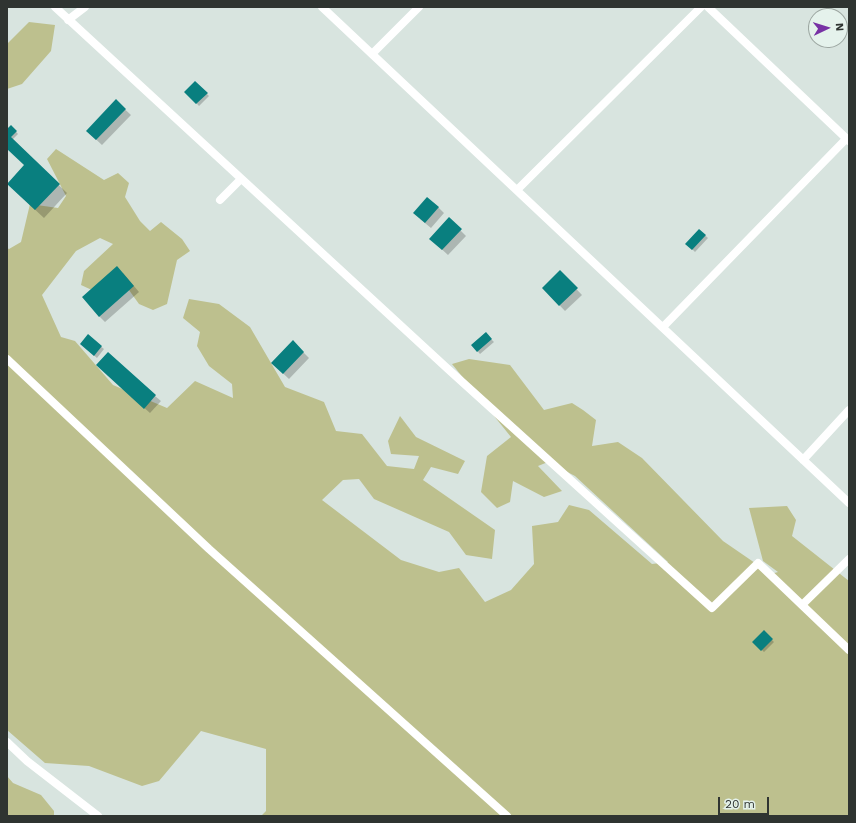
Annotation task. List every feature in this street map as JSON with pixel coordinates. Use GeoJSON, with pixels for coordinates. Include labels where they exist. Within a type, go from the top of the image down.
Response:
{"type":"FeatureCollection","features":[{"type":"Feature","properties":{"kind":"lane"},"geometry":{"type":"LineString","coordinates":[[55,7],[449,370],[712,608],[758,563],[849,650]]}},
{"type":"Feature","properties":{"kind":"lane"},"geometry":{"type":"LineString","coordinates":[[68,20],[85,7]]}},
{"type":"Feature","properties":{"kind":"lane"},"geometry":{"type":"LineString","coordinates":[[322,7],[849,503]]}},
{"type":"Feature","properties":{"kind":"lane"},"geometry":{"type":"LineString","coordinates":[[372,54],[419,7]]}},
{"type":"Feature","properties":{"kind":"lane"},"geometry":{"type":"LineString","coordinates":[[517,190],[701,7]]}},
{"type":"Feature","properties":{"kind":"lane"},"geometry":{"type":"LineString","coordinates":[[662,327],[847,140],[708,7]]}},
{"type":"Feature","properties":{"kind":"lane"},"geometry":{"type":"LineString","coordinates":[[220,200],[241,179]]}},
{"type":"Feature","properties":{"kind":"lane"},"geometry":{"type":"LineString","coordinates":[[7,359],[209,549],[507,816]]}},
{"type":"Feature","properties":{"kind":"lane"},"geometry":{"type":"LineString","coordinates":[[803,460],[849,410]]}},
{"type":"Feature","properties":{"kind":"lane"},"geometry":{"type":"LineString","coordinates":[[802,605],[847,564]]}},
{"type":"Feature","properties":{"kind":"lane"},"geometry":{"type":"LineString","coordinates":[[7,742],[27,760],[98,816]]}},
{"type":"Feature","properties":{"kind":"green space"},"geometry":{"type":"Polygon","coordinates":[[[29,22],[55,25],[51,51],[22,84],[7,89],[7,44],[29,22]]]}},
{"type":"Feature","properties":{"kind":"green space"},"geometry":{"type":"Polygon","coordinates":[[[56,149],[104,180],[118,173],[129,183],[125,197],[140,221],[150,231],[161,222],[182,239],[190,251],[177,260],[167,304],[153,310],[139,304],[116,272],[94,291],[81,285],[84,271],[113,244],[100,238],[76,251],[42,295],[61,337],[75,341],[113,385],[167,408],[195,381],[233,398],[232,384],[209,366],[197,346],[200,332],[183,318],[189,299],[219,304],[250,327],[285,387],[324,402],[336,431],[362,434],[387,466],[414,469],[419,456],[391,454],[388,441],[400,416],[416,437],[465,461],[458,474],[431,467],[423,480],[495,530],[492,559],[466,555],[449,532],[374,499],[359,479],[343,480],[322,500],[401,560],[439,572],[459,568],[485,602],[511,590],[534,564],[532,526],[558,522],[569,505],[589,510],[652,564],[668,562],[575,476],[548,462],[538,466],[562,491],[544,497],[513,481],[510,502],[497,508],[481,492],[487,456],[511,437],[452,364],[469,359],[510,365],[544,410],[572,403],[583,410],[596,420],[592,446],[618,442],[642,458],[723,541],[771,574],[778,572],[763,561],[749,508],[787,506],[796,520],[792,536],[849,581],[849,816],[261,816],[266,811],[266,749],[201,731],[159,781],[142,786],[89,766],[45,763],[7,730],[7,248],[9,249],[21,242],[30,204],[58,208],[66,196],[47,159],[56,149]]]}},
{"type":"Feature","properties":{"kind":"green space"},"geometry":{"type":"Polygon","coordinates":[[[7,776],[13,783],[41,795],[54,811],[54,816],[7,816],[7,776]]]}},
{"type":"Feature","properties":{"kind":"building"},"geometry":{"type":"Polygon","coordinates":[[[195,81],[208,93],[196,104],[184,92],[195,81]]]}},
{"type":"Feature","properties":{"kind":"building"},"geometry":{"type":"Polygon","coordinates":[[[116,99],[126,109],[96,140],[86,131],[116,99]]]}},
{"type":"Feature","properties":{"kind":"building"},"geometry":{"type":"Polygon","coordinates":[[[11,125],[17,131],[11,137],[60,184],[35,210],[7,184],[24,165],[7,149],[7,129],[11,125]]]}},
{"type":"Feature","properties":{"kind":"building"},"geometry":{"type":"Polygon","coordinates":[[[427,197],[439,207],[425,223],[413,213],[427,197]]]}},
{"type":"Feature","properties":{"kind":"building"},"geometry":{"type":"Polygon","coordinates":[[[449,217],[462,229],[442,250],[429,239],[449,217]]]}},
{"type":"Feature","properties":{"kind":"building"},"geometry":{"type":"Polygon","coordinates":[[[699,229],[706,235],[692,250],[685,244],[699,229]]]}},
{"type":"Feature","properties":{"kind":"building"},"geometry":{"type":"Polygon","coordinates":[[[117,266],[134,286],[99,317],[82,297],[117,266]]]}},
{"type":"Feature","properties":{"kind":"building"},"geometry":{"type":"Polygon","coordinates":[[[560,270],[578,288],[559,306],[542,288],[560,270]]]}},
{"type":"Feature","properties":{"kind":"building"},"geometry":{"type":"Polygon","coordinates":[[[486,332],[492,339],[477,352],[471,345],[486,332]]]}},
{"type":"Feature","properties":{"kind":"building"},"geometry":{"type":"Polygon","coordinates":[[[88,334],[102,346],[94,356],[80,344],[88,334]]]}},
{"type":"Feature","properties":{"kind":"building"},"geometry":{"type":"Polygon","coordinates":[[[293,340],[304,352],[283,374],[271,363],[293,340]]]}},
{"type":"Feature","properties":{"kind":"building"},"geometry":{"type":"Polygon","coordinates":[[[108,352],[156,395],[144,409],[96,365],[108,352]]]}},
{"type":"Feature","properties":{"kind":"building"},"geometry":{"type":"Polygon","coordinates":[[[764,630],[773,639],[761,651],[752,642],[764,630]]]}}]}
